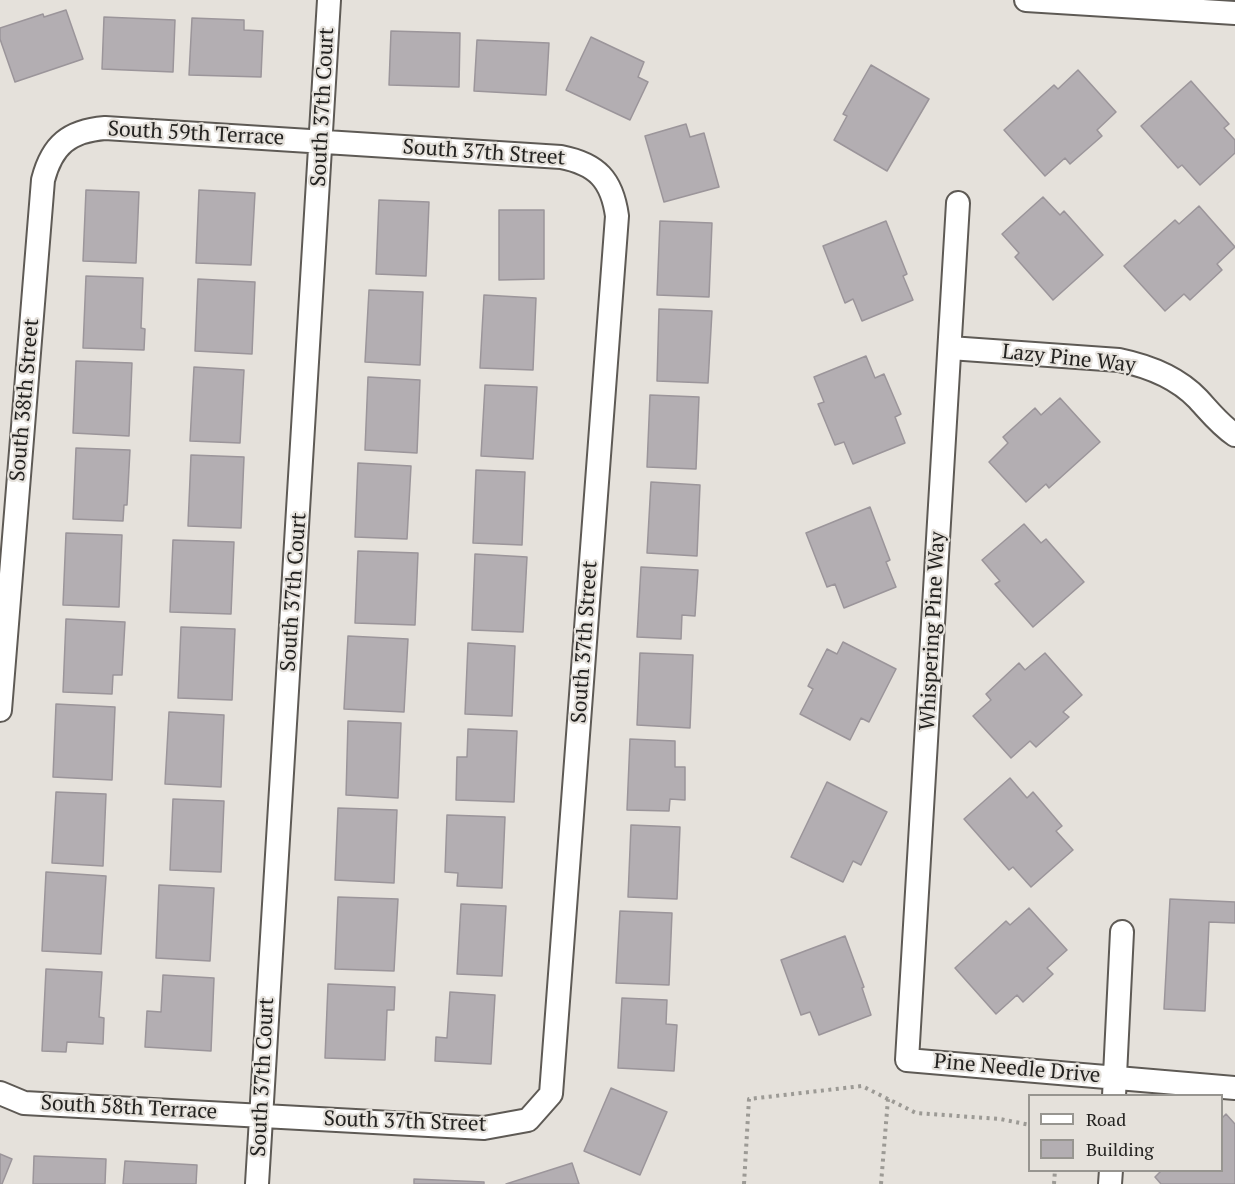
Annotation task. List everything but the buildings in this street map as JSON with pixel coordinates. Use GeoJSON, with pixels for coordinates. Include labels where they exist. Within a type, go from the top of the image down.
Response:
{"type":"FeatureCollection","features":[{"type":"Feature","properties":{"kind":"street","name":"South 37th Court"},"geometry":{"type":"LineString","coordinates":[[257,1184],[329,0]]}},
{"type":"Feature","properties":{"kind":"street"},"geometry":{"type":"LineString","coordinates":[[1026,0],[1235,13]]}},
{"type":"Feature","properties":{"kind":"street","name":"South 59th Terrace"},"geometry":{"type":"LineString","coordinates":[[71,136],[87,129],[105,128],[322,141]]}},
{"type":"Feature","properties":{"kind":"street","name":"South 38th Street"},"geometry":{"type":"LineString","coordinates":[[0,710],[43,180],[48,162],[57,148],[71,136]]}},
{"type":"Feature","properties":{"kind":"street","name":"South 37th Street"},"geometry":{"type":"LineString","coordinates":[[261,1114],[484,1128],[528,1120],[551,1094],[616,216],[614,199],[607,183],[579,160],[550,156],[322,141]]}},
{"type":"Feature","properties":{"kind":"street","name":"Whispering Pine Way"},"geometry":{"type":"LineString","coordinates":[[907,1060],[958,203]]}},
{"type":"Feature","properties":{"kind":"street","name":"Lazy Pine Way"},"geometry":{"type":"LineString","coordinates":[[950,348],[1136,363],[1168,376],[1182,386],[1235,435]]}},
{"type":"Feature","properties":{"kind":"street"},"geometry":{"type":"LineString","coordinates":[[1115,1086],[1122,932]]}},
{"type":"Feature","properties":{"kind":"street","name":"Pine Needle Drive"},"geometry":{"type":"LineString","coordinates":[[907,1060],[1115,1086],[1235,1088]]}},
{"type":"Feature","properties":{"kind":"street","name":"South 58th Terrace"},"geometry":{"type":"LineString","coordinates":[[0,1093],[24,1103],[261,1114]]}},
{"type":"Feature","properties":{"kind":"path"},"geometry":{"type":"LineString","coordinates":[[744,1184],[749,1099],[862,1086],[916,1113],[1000,1119],[1028,1125]]}},
{"type":"Feature","properties":{"kind":"path"},"geometry":{"type":"LineString","coordinates":[[881,1184],[888,1099]]}}]}
